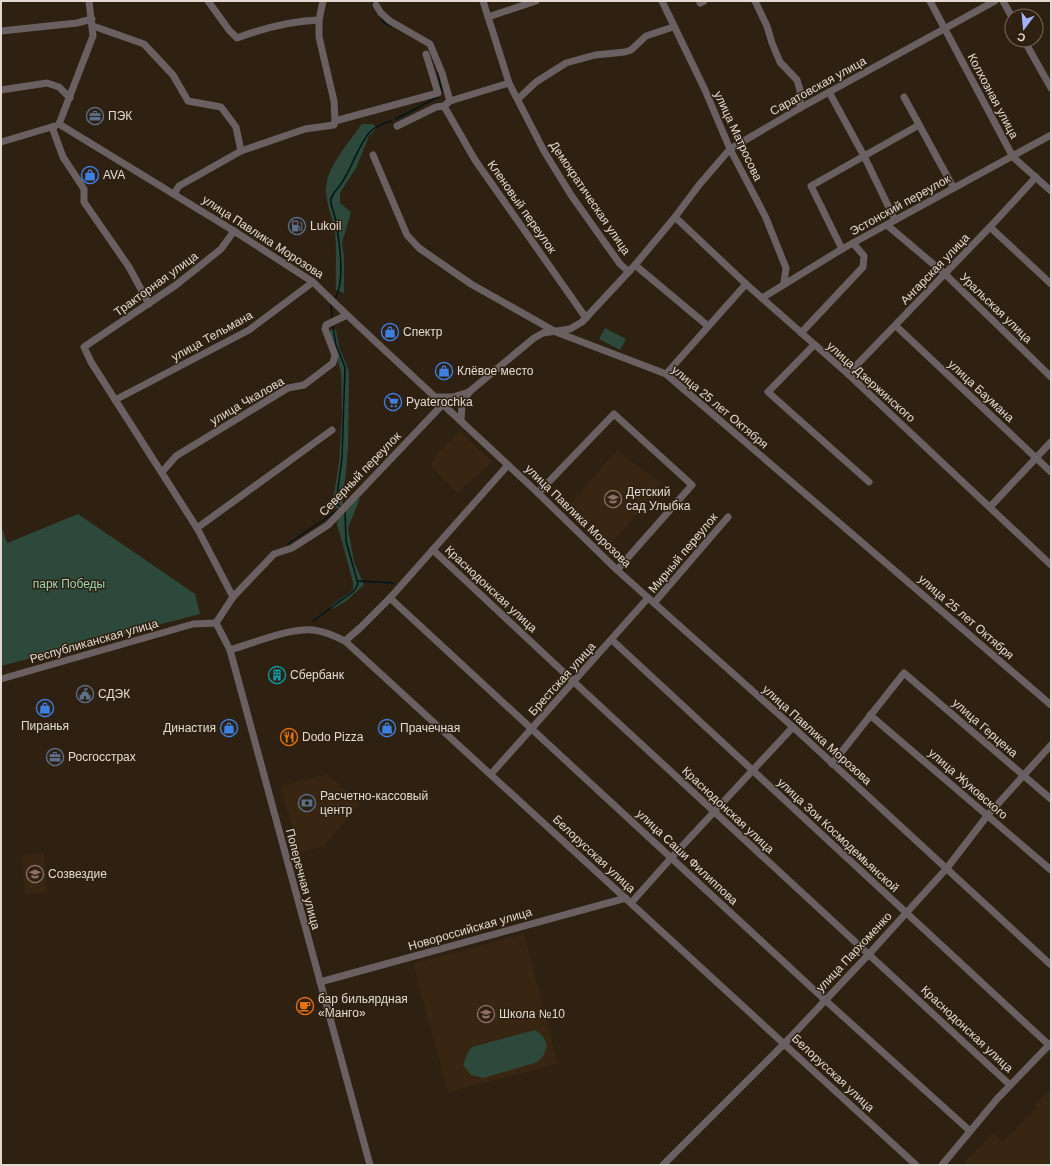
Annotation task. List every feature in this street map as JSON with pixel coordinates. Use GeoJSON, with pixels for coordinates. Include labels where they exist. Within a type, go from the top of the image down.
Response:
{"type":"FeatureCollection","features":[{"type":"Feature","properties":{"kind":"street"},"geometry":{"type":"LineString","coordinates":[[89,1],[92,23],[90,46],[70,98],[56,126],[63,157],[84,188],[84,202],[129,267],[149,304]]}},
{"type":"Feature","properties":{"kind":"street"},"geometry":{"type":"LineString","coordinates":[[208,1],[237,38],[273,25],[319,20]]}},
{"type":"Feature","properties":{"kind":"street"},"geometry":{"type":"LineString","coordinates":[[174,194],[179,186],[241,151],[305,129],[334,125],[334,101],[319,37],[319,20],[324,1]]}},
{"type":"Feature","properties":{"kind":"street","name":"Демократическая улица"},"geometry":{"type":"LineString","coordinates":[[483,1],[509,84],[544,151],[571,195],[620,264],[629,272]]}},
{"type":"Feature","properties":{"kind":"street"},"geometry":{"type":"LineString","coordinates":[[488,17],[536,1]]}},
{"type":"Feature","properties":{"kind":"street","name":"улица Матросова"},"geometry":{"type":"LineString","coordinates":[[662,1],[673,27],[705,90],[730,149],[766,218],[784,261],[786,275],[784,283]]}},
{"type":"Feature","properties":{"kind":"street"},"geometry":{"type":"LineString","coordinates":[[755,1],[767,26],[780,62],[797,80],[800,90],[800,108]]}},
{"type":"Feature","properties":{"kind":"street","name":"Колхозная улица"},"geometry":{"type":"LineString","coordinates":[[930,1],[1013,157],[1051,191]]}},
{"type":"Feature","properties":{"kind":"street","name":"Саратовская улица"},"geometry":{"type":"LineString","coordinates":[[469,392],[538,335],[578,326],[629,272],[730,149],[800,108],[995,1]]}},
{"type":"Feature","properties":{"kind":"street","name":"Кленовый переулок"},"geometry":{"type":"LineString","coordinates":[[376,5],[381,14],[390,21],[430,44],[442,73],[447,103],[475,160],[586,318]]}},
{"type":"Feature","properties":{"kind":"street"},"geometry":{"type":"LineString","coordinates":[[1,31],[78,23],[92,23],[144,44],[173,75],[188,101],[221,107],[236,127],[241,151]]}},
{"type":"Feature","properties":{"kind":"street"},"geometry":{"type":"LineString","coordinates":[[518,99],[536,82],[566,63],[595,55],[631,50],[646,36],[673,27]]}},
{"type":"Feature","properties":{"kind":"street"},"geometry":{"type":"LineString","coordinates":[[1028,48],[1051,88]]}},
{"type":"Feature","properties":{"kind":"street"},"geometry":{"type":"LineString","coordinates":[[335,121],[438,93],[426,54]]}},
{"type":"Feature","properties":{"kind":"street"},"geometry":{"type":"LineString","coordinates":[[1,90],[47,83],[59,87],[70,98]]}},
{"type":"Feature","properties":{"kind":"street"},"geometry":{"type":"LineString","coordinates":[[397,126],[436,107],[509,84]]}},
{"type":"Feature","properties":{"kind":"street"},"geometry":{"type":"LineString","coordinates":[[829,92],[864,156],[895,220]]}},
{"type":"Feature","properties":{"kind":"street"},"geometry":{"type":"LineString","coordinates":[[904,97],[953,187]]}},
{"type":"Feature","properties":{"kind":"street"},"geometry":{"type":"LineString","coordinates":[[842,249],[811,186],[919,125]]}},
{"type":"Feature","properties":{"kind":"street"},"geometry":{"type":"LineString","coordinates":[[1,142],[56,126]]}},
{"type":"Feature","properties":{"kind":"street","name":"улица Павлика Морозова"},"geometry":{"type":"LineString","coordinates":[[56,126],[174,194],[313,282],[461,420],[617,570],[793,727],[1051,965]]}},
{"type":"Feature","properties":{"kind":"street","name":"Эстонский переулок"},"geometry":{"type":"LineString","coordinates":[[762,298],[784,283],[842,249],[953,187],[1013,157],[1051,135]]}},
{"type":"Feature","properties":{"kind":"street","name":"улица 25 лет Октября"},"geometry":{"type":"LineString","coordinates":[[373,155],[408,235],[419,248],[471,284],[556,332],[666,374],[1051,705]]}},
{"type":"Feature","properties":{"kind":"street","name":"Ангарская улица"},"geometry":{"type":"LineString","coordinates":[[848,374],[896,326],[1036,177]]}},
{"type":"Feature","properties":{"kind":"street","name":"улица Дзержинского"},"geometry":{"type":"LineString","coordinates":[[675,217],[746,284],[848,374],[1051,565]]}},
{"type":"Feature","properties":{"kind":"street","name":"Уральская улица"},"geometry":{"type":"LineString","coordinates":[[887,225],[945,274],[1051,377]]}},
{"type":"Feature","properties":{"kind":"street"},"geometry":{"type":"LineString","coordinates":[[990,227],[1051,284]]}},
{"type":"Feature","properties":{"kind":"street","name":"Тракторная улица"},"geometry":{"type":"LineString","coordinates":[[115,400],[91,362],[84,347],[149,304],[221,249],[234,231]]}},
{"type":"Feature","properties":{"kind":"street"},"geometry":{"type":"LineString","coordinates":[[801,333],[863,267],[864,256],[853,243]]}},
{"type":"Feature","properties":{"kind":"street"},"geometry":{"type":"LineString","coordinates":[[635,265],[708,326]]}},
{"type":"Feature","properties":{"kind":"street","name":"улица Тельмана"},"geometry":{"type":"LineString","coordinates":[[115,400],[249,330],[313,282]]}},
{"type":"Feature","properties":{"kind":"street"},"geometry":{"type":"LineString","coordinates":[[666,374],[746,284]]}},
{"type":"Feature","properties":{"kind":"street","name":"улица Чкалова"},"geometry":{"type":"LineString","coordinates":[[162,472],[176,456],[288,388],[304,385],[334,363],[335,355],[325,329],[326,325],[347,315]]}},
{"type":"Feature","properties":{"kind":"street","name":"улица Баумана"},"geometry":{"type":"LineString","coordinates":[[896,326],[1051,472]]}},
{"type":"Feature","properties":{"kind":"street"},"geometry":{"type":"LineString","coordinates":[[814,345],[768,392],[869,482]]}},
{"type":"Feature","properties":{"kind":"street"},"geometry":{"type":"LineString","coordinates":[[436,397],[453,397],[469,392]]}},
{"type":"Feature","properties":{"kind":"street"},"geometry":{"type":"LineString","coordinates":[[461,420],[462,405],[469,392]]}},
{"type":"Feature","properties":{"kind":"street"},"geometry":{"type":"LineString","coordinates":[[115,400],[197,528],[234,597]]}},
{"type":"Feature","properties":{"kind":"street","name":"Северный переулок"},"geometry":{"type":"LineString","coordinates":[[216,623],[234,597],[274,554],[292,548],[328,525],[443,404]]}},
{"type":"Feature","properties":{"kind":"street"},"geometry":{"type":"LineString","coordinates":[[538,494],[614,414],[692,485],[617,570]]}},
{"type":"Feature","properties":{"kind":"street"},"geometry":{"type":"LineString","coordinates":[[197,528],[332,430]]}},
{"type":"Feature","properties":{"kind":"street"},"geometry":{"type":"LineString","coordinates":[[990,507],[1051,442]]}},
{"type":"Feature","properties":{"kind":"street"},"geometry":{"type":"LineString","coordinates":[[345,641],[362,627],[390,598],[508,465]]}},
{"type":"Feature","properties":{"kind":"street","name":"Мирный переулок"},"geometry":{"type":"LineString","coordinates":[[654,603],[728,517]]}},
{"type":"Feature","properties":{"kind":"street","name":"Краснодонская улица"},"geometry":{"type":"LineString","coordinates":[[433,550],[1010,1085]]}},
{"type":"Feature","properties":{"kind":"street","name":"улица Саши Филиппова"},"geometry":{"type":"LineString","coordinates":[[390,598],[825,1000],[970,1131]]}},
{"type":"Feature","properties":{"kind":"street","name":"Брестская улица"},"geometry":{"type":"LineString","coordinates":[[491,774],[648,598]]}},
{"type":"Feature","properties":{"kind":"street","name":"Республиканская улица"},"geometry":{"type":"LineString","coordinates":[[1,679],[193,624],[216,623]]}},
{"type":"Feature","properties":{"kind":"street","name":"Поперечная улица"},"geometry":{"type":"LineString","coordinates":[[216,623],[230,650],[370,1165]]}},
{"type":"Feature","properties":{"kind":"street","name":"Белорусская улица"},"geometry":{"type":"LineString","coordinates":[[230,650],[291,632],[303,630],[318,631],[345,641],[916,1165]]}},
{"type":"Feature","properties":{"kind":"street","name":"улица Зои Космодемьянской"},"geometry":{"type":"LineString","coordinates":[[612,640],[906,913],[1050,1044]]}},
{"type":"Feature","properties":{"kind":"street","name":"улица Герцена"},"geometry":{"type":"LineString","coordinates":[[870,715],[904,673],[1051,799]]}},
{"type":"Feature","properties":{"kind":"street"},"geometry":{"type":"LineString","coordinates":[[832,764],[870,715]]}},
{"type":"Feature","properties":{"kind":"street","name":"улица Жуковского"},"geometry":{"type":"LineString","coordinates":[[870,715],[1051,870]]}},
{"type":"Feature","properties":{"kind":"street"},"geometry":{"type":"LineString","coordinates":[[629,901],[793,727]]}},
{"type":"Feature","properties":{"kind":"street","name":"улица Пархоменко"},"geometry":{"type":"LineString","coordinates":[[663,1165],[785,1044],[947,868],[988,816],[1051,745]]}},
{"type":"Feature","properties":{"kind":"street","name":"Новороссийская улица"},"geometry":{"type":"LineString","coordinates":[[320,982],[629,901]]}},
{"type":"Feature","properties":{"kind":"street"},"geometry":{"type":"LineString","coordinates":[[942,1165],[1010,1085],[1050,1044]]}},
{"type":"Feature","properties":{"kind":"shaded area"},"geometry":{"type":"Polygon","coordinates":[[[460,431],[492,462],[457,493],[430,464],[437,458],[435,456],[460,431]]]}},
{"type":"Feature","properties":{"kind":"shaded area","name":"Детский сад Улыбка"},"geometry":{"type":"Polygon","coordinates":[[[617,451],[661,483],[655,491],[656,492],[611,543],[570,505],[617,451]]]}},
{"type":"Feature","properties":{"kind":"shaded area","name":"Расчетно-кассовый центр"},"geometry":{"type":"Polygon","coordinates":[[[327,774],[360,804],[324,846],[299,853],[281,786],[327,774]]]}},
{"type":"Feature","properties":{"kind":"shaded area","name":"Созвездие"},"geometry":{"type":"Polygon","coordinates":[[[44,853],[47,893],[25,894],[22,855],[44,853]]]}},
{"type":"Feature","properties":{"kind":"shaded area","name":"Школа №10"},"geometry":{"type":"Polygon","coordinates":[[[524,934],[558,1064],[448,1092],[413,964],[524,934]]]}},
{"type":"Feature","properties":{"kind":"shaded area"},"geometry":{"type":"Polygon","coordinates":[[[1051,1088],[1051,1165],[962,1165],[993,1133],[1003,1142],[1037,1107],[1035,1105],[1051,1088]]]}},
{"type":"Feature","properties":{"kind":"green space"},"geometry":{"type":"Polygon","coordinates":[[[362,124],[372,124],[377,128],[369,136],[356,168],[340,193],[340,203],[351,212],[342,243],[344,257],[344,293],[336,290],[335,232],[327,200],[326,187],[332,167],[362,124]]]}},
{"type":"Feature","properties":{"kind":"green space"},"geometry":{"type":"Polygon","coordinates":[[[605,328],[626,339],[620,350],[599,339],[605,328]]]}},
{"type":"Feature","properties":{"kind":"green space"},"geometry":{"type":"Polygon","coordinates":[[[333,329],[336,330],[339,347],[349,371],[348,446],[342,497],[343,506],[339,509],[334,507],[333,500],[339,463],[342,413],[341,372],[330,336],[330,331],[333,329]]]}},
{"type":"Feature","properties":{"kind":"green space"},"geometry":{"type":"Polygon","coordinates":[[[360,498],[348,528],[354,562],[364,585],[345,602],[332,609],[330,608],[332,605],[353,590],[353,582],[337,524],[338,519],[357,499],[360,498]]]}},
{"type":"Feature","properties":{"kind":"green space","name":"парк Победы"},"geometry":{"type":"Polygon","coordinates":[[[78,514],[195,594],[200,614],[1,666],[1,526],[7,543],[78,514]]]}},
{"type":"Feature","properties":{"kind":"green space"},"geometry":{"type":"Polygon","coordinates":[[[535,1030],[546,1042],[546,1051],[535,1063],[483,1078],[471,1075],[463,1065],[468,1052],[472,1047],[535,1030]]]}},
{"type":"Feature","properties":{"kind":"waterway"},"geometry":{"type":"LineString","coordinates":[[372,1],[373,6]]}},
{"type":"Feature","properties":{"kind":"waterway"},"geometry":{"type":"LineString","coordinates":[[381,17],[384,23],[391,26]]}},
{"type":"Feature","properties":{"kind":"waterway"},"geometry":{"type":"LineString","coordinates":[[396,119],[438,97],[442,92],[438,72]]}},
{"type":"Feature","properties":{"kind":"waterway"},"geometry":{"type":"LineString","coordinates":[[335,299],[340,281],[341,259],[337,226],[331,199],[345,178],[361,145],[369,133],[376,127],[391,121]]}},
{"type":"Feature","properties":{"kind":"waterway"},"geometry":{"type":"LineString","coordinates":[[331,305],[332,317]]}},
{"type":"Feature","properties":{"kind":"waterway"},"geometry":{"type":"LineString","coordinates":[[333,327],[336,345],[345,367],[342,458],[336,503],[341,507]]}},
{"type":"Feature","properties":{"kind":"waterway"},"geometry":{"type":"LineString","coordinates":[[288,544],[338,510]]}},
{"type":"Feature","properties":{"kind":"waterway"},"geometry":{"type":"LineString","coordinates":[[313,621],[354,591],[358,584],[346,541],[345,511]]}},
{"type":"Feature","properties":{"kind":"waterway"},"geometry":{"type":"LineString","coordinates":[[358,581],[394,583]]}},
{"type":"Feature","properties":{"kind":"place","name":"ПЭК"},"geometry":{"type":"Point","coordinates":[95,116]}},
{"type":"Feature","properties":{"kind":"place","name":"AVA"},"geometry":{"type":"Point","coordinates":[90,175]}},
{"type":"Feature","properties":{"kind":"place","name":"Lukoil"},"geometry":{"type":"Point","coordinates":[297,226]}},
{"type":"Feature","properties":{"kind":"place","name":"Спектр"},"geometry":{"type":"Point","coordinates":[390,332]}},
{"type":"Feature","properties":{"kind":"place","name":"Клёвое место"},"geometry":{"type":"Point","coordinates":[444,371]}},
{"type":"Feature","properties":{"kind":"place","name":"Pyaterochka"},"geometry":{"type":"Point","coordinates":[393,402]}},
{"type":"Feature","properties":{"kind":"place","name":"Детский сад Улыбка"},"geometry":{"type":"Point","coordinates":[613,499]}},
{"type":"Feature","properties":{"kind":"place","name":"Сбербанк"},"geometry":{"type":"Point","coordinates":[277,675]}},
{"type":"Feature","properties":{"kind":"place","name":"СДЭК"},"geometry":{"type":"Point","coordinates":[85,694]}},
{"type":"Feature","properties":{"kind":"place","name":"Пиранья"},"geometry":{"type":"Point","coordinates":[45,708]}},
{"type":"Feature","properties":{"kind":"place","name":"Династия"},"geometry":{"type":"Point","coordinates":[229,728]}},
{"type":"Feature","properties":{"kind":"place","name":"Прачечная"},"geometry":{"type":"Point","coordinates":[387,728]}},
{"type":"Feature","properties":{"kind":"place","name":"Dodo Pizza"},"geometry":{"type":"Point","coordinates":[289,737]}},
{"type":"Feature","properties":{"kind":"place","name":"Росгосстрах"},"geometry":{"type":"Point","coordinates":[55,757]}},
{"type":"Feature","properties":{"kind":"place","name":"Расчетно-кассовый центр"},"geometry":{"type":"Point","coordinates":[307,803]}},
{"type":"Feature","properties":{"kind":"place","name":"Созвездие"},"geometry":{"type":"Point","coordinates":[35,874]}},
{"type":"Feature","properties":{"kind":"place","name":"бар бильярдная «Манго»"},"geometry":{"type":"Point","coordinates":[305,1006]}},
{"type":"Feature","properties":{"kind":"place","name":"Школа №10"},"geometry":{"type":"Point","coordinates":[486,1014]}}]}
